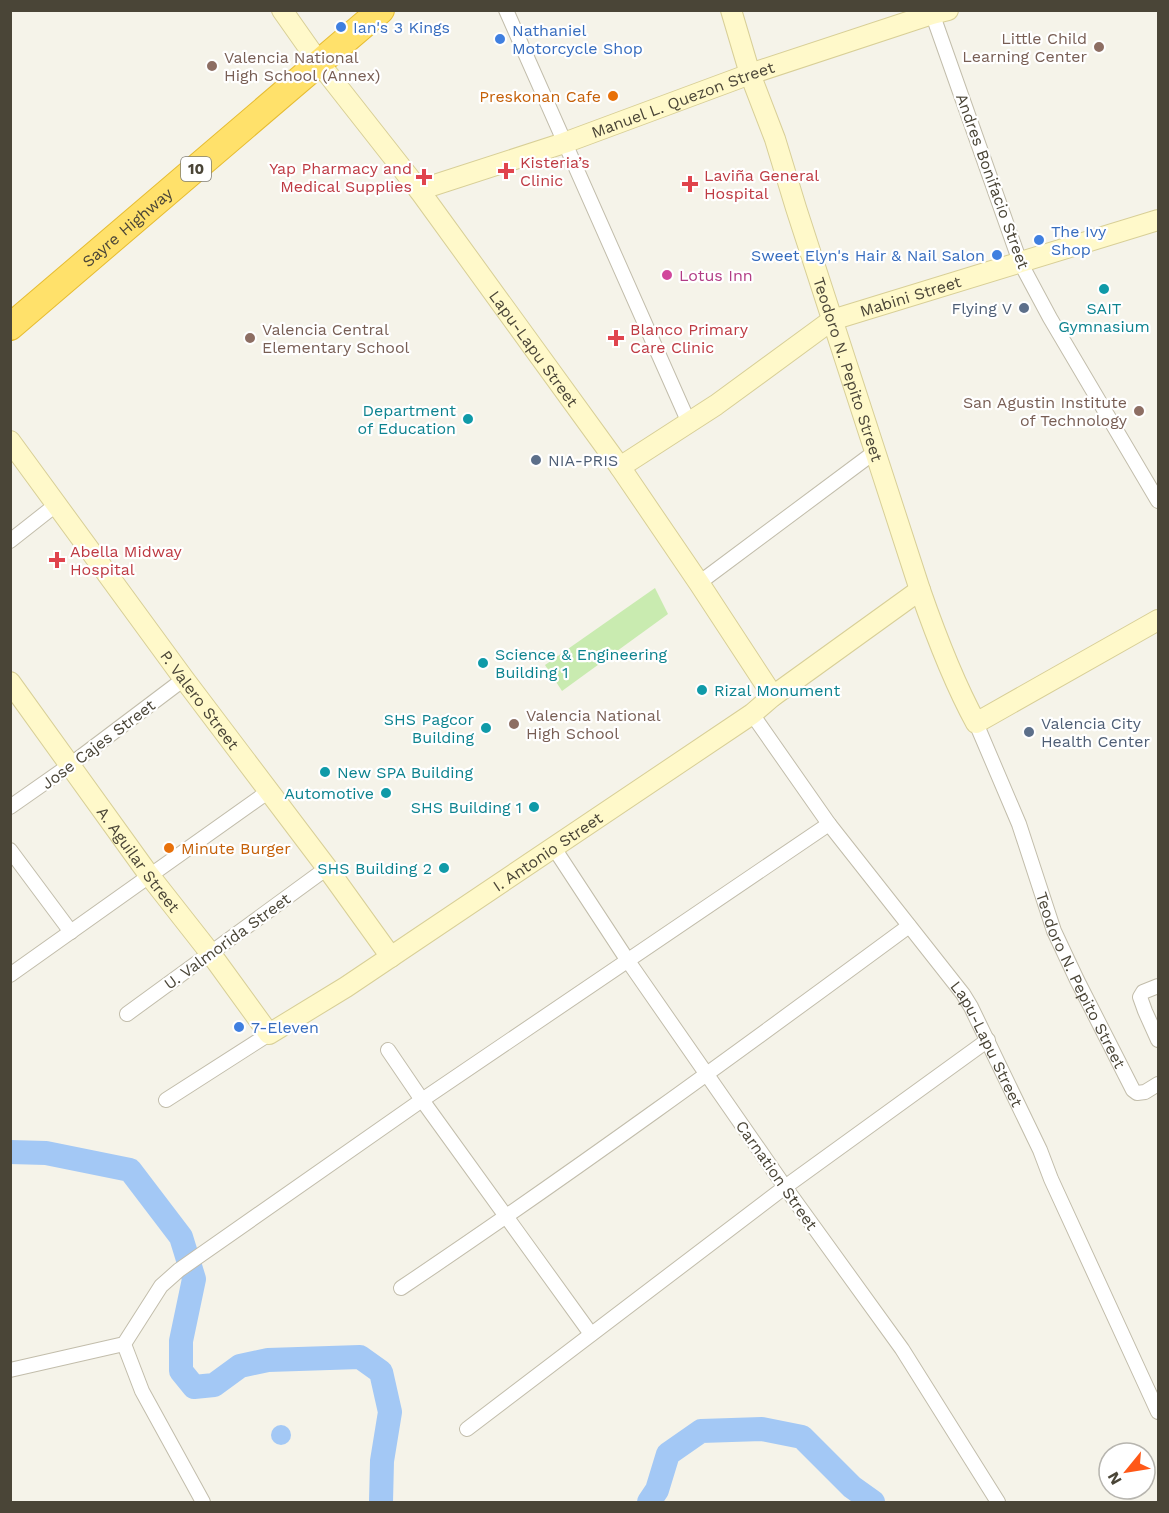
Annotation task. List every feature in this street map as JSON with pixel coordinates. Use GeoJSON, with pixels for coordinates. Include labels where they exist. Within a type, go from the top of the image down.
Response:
{"type":"FeatureCollection","features":[{"type":"Feature","properties":{"kind":"highway","name":"Sayre Highway"},"geometry":{"type":"LineString","coordinates":[[10,327],[381,10]]}},
{"type":"Feature","properties":{"kind":"street","name":"Lapu-Lapu Street"},"geometry":{"type":"LineString","coordinates":[[282,10],[320,64],[419,190],[620,467],[773,696]]}},
{"type":"Feature","properties":{"kind":"street"},"geometry":{"type":"LineString","coordinates":[[506,10],[689,423]]}},
{"type":"Feature","properties":{"kind":"street","name":"Teodoro N. Pepito Street"},"geometry":{"type":"LineString","coordinates":[[731,10],[750,74],[776,139],[832,321],[935,633],[1019,824],[1054,931],[1063,951],[1133,1090],[1137,1093],[1146,1092],[1158,1084]]}},
{"type":"Feature","properties":{"kind":"street","name":"Manuel L. Quezon Street"},"geometry":{"type":"LineString","coordinates":[[419,190],[564,143],[750,74],[937,12]]}},
{"type":"Feature","properties":{"kind":"street","name":"Andres Bonifacio Street"},"geometry":{"type":"LineString","coordinates":[[937,12],[1020,262],[1050,318],[1158,501]]}},
{"type":"Feature","properties":{"kind":"street","name":"Mabini Street"},"geometry":{"type":"LineString","coordinates":[[620,467],[689,423],[832,321],[1158,220]]}},
{"type":"Feature","properties":{"kind":"street","name":"P. Valero Street"},"geometry":{"type":"LineString","coordinates":[[10,441],[391,957]]}},
{"type":"Feature","properties":{"kind":"street"},"geometry":{"type":"LineString","coordinates":[[699,583],[876,451]]}},
{"type":"Feature","properties":{"kind":"street"},"geometry":{"type":"LineString","coordinates":[[10,541],[57,504]]}},
{"type":"Feature","properties":{"kind":"street","name":"I. Antonio Street"},"geometry":{"type":"LineString","coordinates":[[166,1100],[346,987],[554,848],[752,714],[773,696],[920,590]]}},
{"type":"Feature","properties":{"kind":"street"},"geometry":{"type":"LineString","coordinates":[[976,723],[1158,620]]}},
{"type":"Feature","properties":{"kind":"street","name":"Jose Cajes Street"},"geometry":{"type":"LineString","coordinates":[[10,807],[184,679]]}},
{"type":"Feature","properties":{"kind":"street","name":"A. Aguilar Street"},"geometry":{"type":"LineString","coordinates":[[10,682],[149,875],[211,954],[269,1034]]}},
{"type":"Feature","properties":{"kind":"street","name":"Lapu-Lapu Street"},"geometry":{"type":"LineString","coordinates":[[752,714],[830,824],[963,994],[988,1040],[1040,1150],[1051,1179],[1158,1412]]}},
{"type":"Feature","properties":{"kind":"street"},"geometry":{"type":"LineString","coordinates":[[10,975],[269,791]]}},
{"type":"Feature","properties":{"kind":"street"},"geometry":{"type":"LineString","coordinates":[[10,1370],[124,1344],[162,1286],[178,1270],[422,1100],[830,824]]}},
{"type":"Feature","properties":{"kind":"street","name":"Carnation Street"},"geometry":{"type":"LineString","coordinates":[[554,848],[707,1075],[902,1348],[998,1503]]}},
{"type":"Feature","properties":{"kind":"street"},"geometry":{"type":"LineString","coordinates":[[10,850],[71,932]]}},
{"type":"Feature","properties":{"kind":"street","name":"U. Valmorida Street"},"geometry":{"type":"LineString","coordinates":[[128,1014],[327,868]]}},
{"type":"Feature","properties":{"kind":"street"},"geometry":{"type":"LineString","coordinates":[[401,1288],[707,1075],[909,926]]}},
{"type":"Feature","properties":{"kind":"street"},"geometry":{"type":"LineString","coordinates":[[1158,986],[1143,992],[1140,997],[1158,1040]]}},
{"type":"Feature","properties":{"kind":"street"},"geometry":{"type":"LineString","coordinates":[[467,1429],[785,1187],[988,1040]]}},
{"type":"Feature","properties":{"kind":"street"},"geometry":{"type":"LineString","coordinates":[[388,1050],[591,1334]]}},
{"type":"Feature","properties":{"kind":"street"},"geometry":{"type":"LineString","coordinates":[[124,1344],[142,1391],[202,1503]]}},
{"type":"Feature","properties":{"kind":"green space"},"geometry":{"type":"Polygon","coordinates":[[[655,588],[668,614],[562,691],[545,665],[655,588]]]}},
{"type":"Feature","properties":{"kind":"water"},"geometry":{"type":"Polygon","coordinates":[[[281,1425],[288,1428],[291,1435],[288,1442],[281,1445],[274,1442],[271,1435],[274,1428],[281,1425]]]}},
{"type":"Feature","properties":{"kind":"waterway"},"geometry":{"type":"LineString","coordinates":[[10,1152],[46,1153],[130,1170],[181,1237],[194,1279],[181,1341],[181,1371],[194,1387],[214,1385],[240,1366],[268,1360],[360,1357],[381,1372],[390,1412],[382,1461],[381,1502]]}},
{"type":"Feature","properties":{"kind":"waterway"},"geometry":{"type":"LineString","coordinates":[[649,1502],[657,1490],[668,1454],[701,1431],[762,1429],[802,1437],[852,1487],[873,1502]]}},
{"type":"Feature","properties":{"kind":"place","name":"Ian's 3 Kings"},"geometry":{"type":"Point","coordinates":[341,27]}},
{"type":"Feature","properties":{"kind":"place","name":"Nathaniel Motorcycle Shop"},"geometry":{"type":"Point","coordinates":[500,39]}},
{"type":"Feature","properties":{"kind":"place","name":"Little Child Learning Center"},"geometry":{"type":"Point","coordinates":[1099,47]}},
{"type":"Feature","properties":{"kind":"place","name":"Valencia National High School (Annex)"},"geometry":{"type":"Point","coordinates":[212,66]}},
{"type":"Feature","properties":{"kind":"place","name":"Preskonan Cafe"},"geometry":{"type":"Point","coordinates":[613,96]}},
{"type":"Feature","properties":{"kind":"place","name":"Kisteria’s Clinic"},"geometry":{"type":"Point","coordinates":[506,171]}},
{"type":"Feature","properties":{"kind":"place","name":"Yap Pharmacy and Medical Supplies"},"geometry":{"type":"Point","coordinates":[424,177]}},
{"type":"Feature","properties":{"kind":"place","name":"Laviña General Hospital"},"geometry":{"type":"Point","coordinates":[690,184]}},
{"type":"Feature","properties":{"kind":"place","name":"The Ivy Shop"},"geometry":{"type":"Point","coordinates":[1039,240]}},
{"type":"Feature","properties":{"kind":"place","name":"Sweet Elyn's Hair & Nail Salon"},"geometry":{"type":"Point","coordinates":[997,255]}},
{"type":"Feature","properties":{"kind":"place","name":"Lotus Inn"},"geometry":{"type":"Point","coordinates":[667,275]}},
{"type":"Feature","properties":{"kind":"place","name":"SAIT Gymnasium"},"geometry":{"type":"Point","coordinates":[1104,289]}},
{"type":"Feature","properties":{"kind":"place","name":"Flying V"},"geometry":{"type":"Point","coordinates":[1024,308]}},
{"type":"Feature","properties":{"kind":"place","name":"Valencia Central Elementary School"},"geometry":{"type":"Point","coordinates":[250,338]}},
{"type":"Feature","properties":{"kind":"place","name":"Blanco Primary Care Clinic"},"geometry":{"type":"Point","coordinates":[616,338]}},
{"type":"Feature","properties":{"kind":"place","name":"San Agustin Institute of Technology"},"geometry":{"type":"Point","coordinates":[1139,411]}},
{"type":"Feature","properties":{"kind":"place","name":"Department of Education"},"geometry":{"type":"Point","coordinates":[468,419]}},
{"type":"Feature","properties":{"kind":"place","name":"NIA-PRIS"},"geometry":{"type":"Point","coordinates":[536,460]}},
{"type":"Feature","properties":{"kind":"place","name":"Abella Midway Hospital"},"geometry":{"type":"Point","coordinates":[57,560]}},
{"type":"Feature","properties":{"kind":"place","name":"Science & Engineering Building 1"},"geometry":{"type":"Point","coordinates":[483,663]}},
{"type":"Feature","properties":{"kind":"place","name":"Rizal Monument"},"geometry":{"type":"Point","coordinates":[702,690]}},
{"type":"Feature","properties":{"kind":"place","name":"Valencia National High School"},"geometry":{"type":"Point","coordinates":[514,724]}},
{"type":"Feature","properties":{"kind":"place","name":"SHS Pagcor Building"},"geometry":{"type":"Point","coordinates":[486,728]}},
{"type":"Feature","properties":{"kind":"place","name":"Valencia City Health Center"},"geometry":{"type":"Point","coordinates":[1029,732]}},
{"type":"Feature","properties":{"kind":"place","name":"New SPA Building"},"geometry":{"type":"Point","coordinates":[325,772]}},
{"type":"Feature","properties":{"kind":"place","name":"Automotive"},"geometry":{"type":"Point","coordinates":[386,793]}},
{"type":"Feature","properties":{"kind":"place","name":"SHS Building 1"},"geometry":{"type":"Point","coordinates":[534,807]}},
{"type":"Feature","properties":{"kind":"place","name":"Minute Burger"},"geometry":{"type":"Point","coordinates":[169,848]}},
{"type":"Feature","properties":{"kind":"place","name":"SHS Building 2"},"geometry":{"type":"Point","coordinates":[444,868]}},
{"type":"Feature","properties":{"kind":"place","name":"7-Eleven"},"geometry":{"type":"Point","coordinates":[239,1027]}}]}
